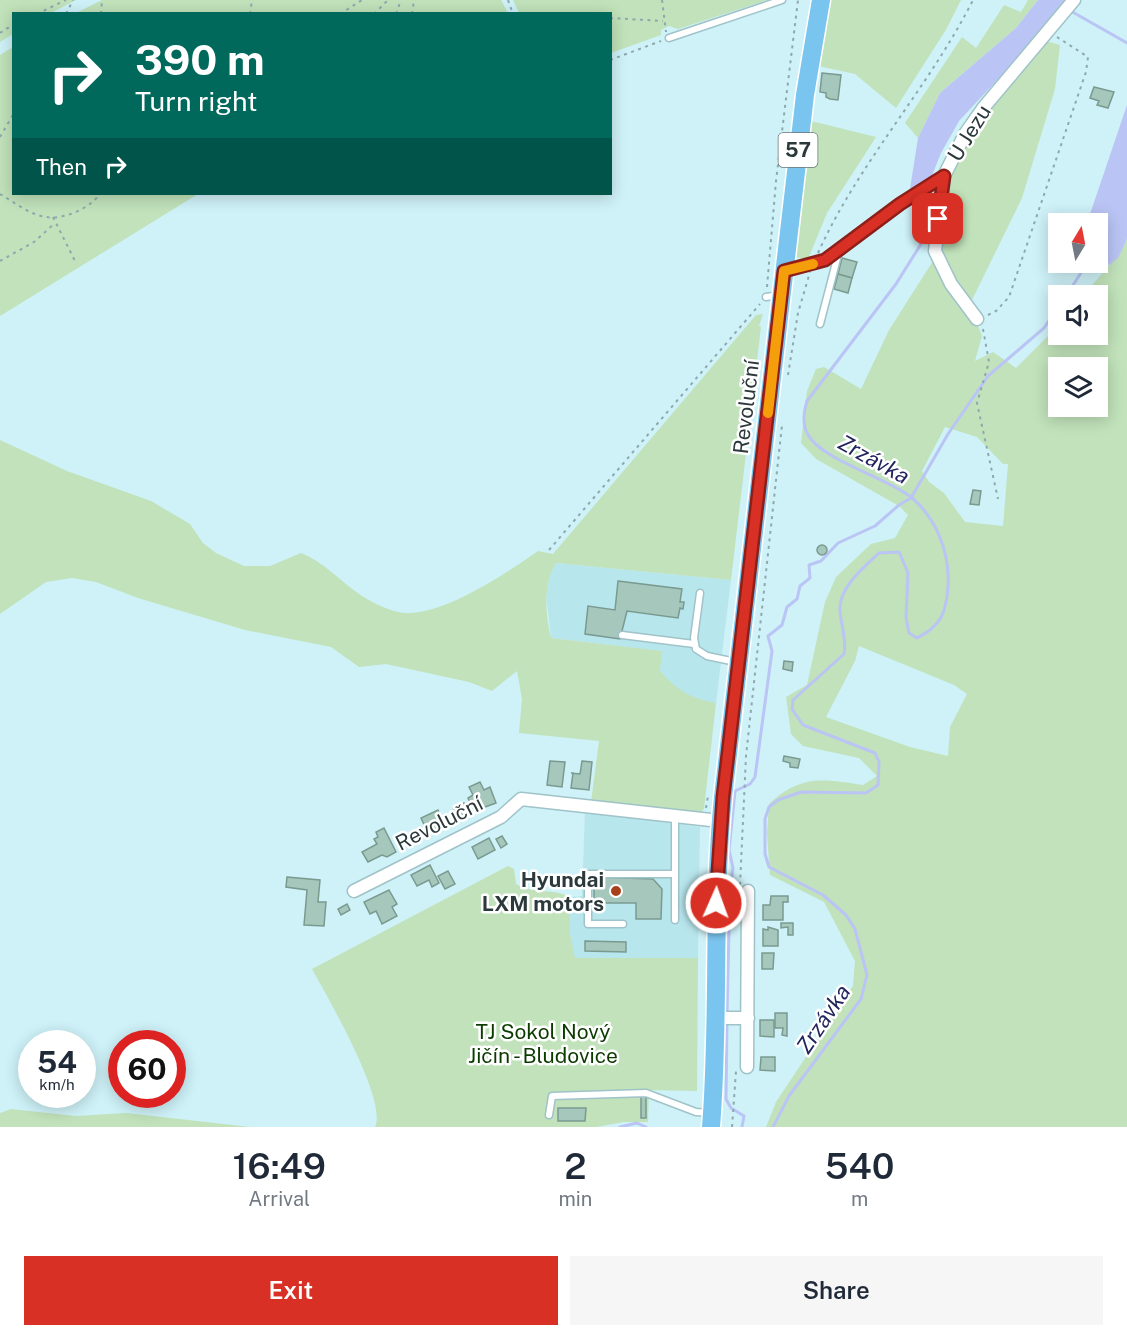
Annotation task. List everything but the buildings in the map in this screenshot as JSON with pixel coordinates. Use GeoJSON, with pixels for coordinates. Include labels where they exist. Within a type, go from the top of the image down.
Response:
{"type":"FeatureCollection","features":[{"type":"Feature","properties":{"kind":"main road","name":"Revoluční"},"geometry":{"type":"LineString","coordinates":[[711,1121],[723,1018],[716,884],[720,821],[777,301],[784,271],[809,66],[821,0]]}},
{"type":"Feature","properties":{"kind":"street","name":"U Jezu"},"geometry":{"type":"LineString","coordinates":[[977,319],[951,284],[935,251],[944,176],[965,134],[984,107],[1049,33],[1074,0]]}},
{"type":"Feature","properties":{"kind":"street","name":"Revoluční"},"geometry":{"type":"LineString","coordinates":[[354,891],[504,815],[518,799],[720,821]]}},
{"type":"Feature","properties":{"kind":"street"},"geometry":{"type":"LineString","coordinates":[[747,1067],[748,891]]}},
{"type":"Feature","properties":{"kind":"street"},"geometry":{"type":"LineString","coordinates":[[723,1018],[748,1018]]}},
{"type":"Feature","properties":{"kind":"lane"},"geometry":{"type":"LineString","coordinates":[[669,38],[782,0]]}},
{"type":"Feature","properties":{"kind":"lane"},"geometry":{"type":"LineString","coordinates":[[784,271],[813,265],[839,251],[944,176]]}},
{"type":"Feature","properties":{"kind":"lane"},"geometry":{"type":"LineString","coordinates":[[820,324],[839,251]]}},
{"type":"Feature","properties":{"kind":"lane"},"geometry":{"type":"LineString","coordinates":[[694,644],[700,593]]}},
{"type":"Feature","properties":{"kind":"lane"},"geometry":{"type":"LineString","coordinates":[[622,635],[694,644],[703,655],[739,663]]}},
{"type":"Feature","properties":{"kind":"lane"},"geometry":{"type":"LineString","coordinates":[[675,817],[675,920]]}},
{"type":"Feature","properties":{"kind":"lane"},"geometry":{"type":"LineString","coordinates":[[623,924],[588,924],[588,874],[674,874]]}},
{"type":"Feature","properties":{"kind":"lane"},"geometry":{"type":"LineString","coordinates":[[549,1115],[552,1096],[646,1093],[696,1112],[711,1121]]}},
{"type":"Feature","properties":{"kind":"path"},"geometry":{"type":"LineString","coordinates":[[41,12],[66,0]]}},
{"type":"Feature","properties":{"kind":"path"},"geometry":{"type":"LineString","coordinates":[[343,12],[362,0]]}},
{"type":"Feature","properties":{"kind":"path"},"geometry":{"type":"LineString","coordinates":[[376,12],[387,0]]}},
{"type":"Feature","properties":{"kind":"path"},"geometry":{"type":"LineString","coordinates":[[612,18],[663,21],[662,0]]}},
{"type":"Feature","properties":{"kind":"path"},"geometry":{"type":"LineString","coordinates":[[549,550],[777,301],[778,170],[798,0]]}},
{"type":"Feature","properties":{"kind":"path"},"geometry":{"type":"LineString","coordinates":[[787,385],[805,286],[836,214],[860,174],[938,62],[973,0]]}},
{"type":"Feature","properties":{"kind":"path"},"geometry":{"type":"LineString","coordinates":[[998,499],[977,403],[989,362],[984,331],[977,319],[996,311],[1009,297],[1086,72],[1088,57],[1049,33]]}},
{"type":"Feature","properties":{"kind":"path"},"geometry":{"type":"LineString","coordinates":[[612,59],[669,38]]}},
{"type":"Feature","properties":{"kind":"path"},"geometry":{"type":"LineString","coordinates":[[0,137],[12,116]]}},
{"type":"Feature","properties":{"kind":"path"},"geometry":{"type":"LineString","coordinates":[[0,194],[37,214],[53,217],[89,205],[99,195]]}},
{"type":"Feature","properties":{"kind":"path"},"geometry":{"type":"LineString","coordinates":[[53,217],[75,261]]}},
{"type":"Feature","properties":{"kind":"path"},"geometry":{"type":"LineString","coordinates":[[0,261],[34,242],[55,223]]}},
{"type":"Feature","properties":{"kind":"path"},"geometry":{"type":"LineString","coordinates":[[743,791],[782,425]]}},
{"type":"Feature","properties":{"kind":"path"},"geometry":{"type":"LineString","coordinates":[[732,1127],[735,1106]]}},
{"type":"Feature","properties":{"kind":"shaded area"},"geometry":{"type":"Polygon","coordinates":[[[1038,0],[1065,0],[1014,62],[959,121],[941,153],[929,183],[909,195],[918,138],[940,93],[1016,28],[1038,0]]]}},
{"type":"Feature","properties":{"kind":"shaded area"},"geometry":{"type":"Polygon","coordinates":[[[1127,105],[1127,239],[1118,258],[1109,265],[1108,213],[1090,213],[1127,105]]]}},
{"type":"Feature","properties":{"kind":"shaded area"},"geometry":{"type":"Polygon","coordinates":[[[556,563],[731,580],[716,703],[693,699],[671,684],[660,671],[661,651],[551,638],[546,595],[549,573],[556,563]]]}},
{"type":"Feature","properties":{"kind":"shaded area"},"geometry":{"type":"Polygon","coordinates":[[[585,810],[700,827],[698,958],[574,958],[570,934],[570,897],[582,896],[585,810]]]}},
{"type":"Feature","properties":{"kind":"green space"},"geometry":{"type":"Polygon","coordinates":[[[0,0],[76,0],[53,12],[12,12],[12,35],[0,42],[0,0]]]}},
{"type":"Feature","properties":{"kind":"green space"},"geometry":{"type":"Polygon","coordinates":[[[102,0],[501,0],[507,12],[78,12],[102,0]]]}},
{"type":"Feature","properties":{"kind":"green space"},"geometry":{"type":"Polygon","coordinates":[[[513,0],[767,0],[678,29],[669,26],[661,30],[661,35],[612,53],[612,12],[519,12],[513,0]]]}},
{"type":"Feature","properties":{"kind":"green space"},"geometry":{"type":"Polygon","coordinates":[[[829,0],[961,0],[947,28],[896,108],[855,74],[818,66],[829,0]]]}},
{"type":"Feature","properties":{"kind":"green space"},"geometry":{"type":"Polygon","coordinates":[[[1028,0],[1038,0],[1016,28],[940,93],[918,138],[905,123],[962,37],[976,48],[1004,5],[1021,12],[1028,0]]]}},
{"type":"Feature","properties":{"kind":"green space"},"geometry":{"type":"Polygon","coordinates":[[[1046,41],[1060,45],[1055,89],[1022,198],[972,300],[957,283],[941,251],[948,182],[960,154],[983,117],[1046,41]]]}},
{"type":"Feature","properties":{"kind":"green space"},"geometry":{"type":"Polygon","coordinates":[[[12,48],[12,195],[196,195],[0,316],[0,55],[12,48]]]}},
{"type":"Feature","properties":{"kind":"green space"},"geometry":{"type":"Polygon","coordinates":[[[811,121],[876,137],[827,213],[808,259],[794,257],[811,121]]]}},
{"type":"Feature","properties":{"kind":"green space"},"geometry":{"type":"Polygon","coordinates":[[[1127,239],[1127,1127],[766,1127],[776,1102],[853,986],[855,961],[824,902],[770,875],[767,834],[769,804],[781,794],[803,783],[825,780],[863,785],[877,776],[859,758],[803,746],[791,734],[786,697],[807,685],[825,602],[836,577],[871,544],[895,538],[908,515],[899,506],[816,459],[801,443],[807,391],[816,369],[824,367],[861,389],[889,330],[933,261],[977,323],[982,336],[975,361],[993,352],[1016,368],[1048,336],[1048,345],[1108,345],[1108,285],[1092,285],[1103,273],[1108,273],[1108,267],[1127,239]],[[945,427],[922,471],[929,482],[944,493],[965,522],[1003,526],[1008,464],[1003,464],[977,437],[945,427]],[[859,646],[855,661],[826,717],[910,747],[948,756],[950,727],[967,694],[954,685],[859,646]]]}},
{"type":"Feature","properties":{"kind":"green space"},"geometry":{"type":"Polygon","coordinates":[[[763,314],[759,326],[761,327],[731,580],[556,563],[547,590],[547,619],[551,638],[662,651],[660,671],[667,678],[685,693],[716,703],[704,809],[701,812],[591,802],[599,741],[519,733],[522,699],[517,671],[492,691],[469,682],[386,664],[359,667],[331,647],[245,630],[138,598],[96,582],[72,578],[46,582],[0,614],[0,440],[67,471],[151,501],[190,524],[203,543],[216,553],[244,566],[270,566],[301,553],[317,562],[354,591],[377,604],[398,612],[420,612],[455,601],[538,551],[553,554],[756,315],[763,314]]]}},
{"type":"Feature","properties":{"kind":"green space","name":"TJ Sokol Nový Jičín - Bludovice"},"geometry":{"type":"Polygon","coordinates":[[[508,866],[514,869],[516,884],[522,887],[570,897],[570,934],[575,958],[698,958],[697,1091],[649,1090],[648,1122],[624,1122],[596,1127],[375,1127],[377,1114],[365,1073],[312,969],[508,866]]]}},
{"type":"Feature","properties":{"kind":"green space"},"geometry":{"type":"Polygon","coordinates":[[[11,1109],[76,1116],[126,1113],[250,1127],[0,1127],[0,1113],[11,1109]]]}},
{"type":"Feature","properties":{"kind":"waterway"},"geometry":{"type":"LineString","coordinates":[[1069,10],[1127,43]]}},
{"type":"Feature","properties":{"kind":"waterway","name":"Zrzávka"},"geometry":{"type":"LineString","coordinates":[[773,1127],[789,1096],[861,999],[867,975],[855,929],[846,915],[823,895],[769,867],[765,854],[765,819],[769,807],[778,800],[801,792],[866,793],[878,785],[879,762],[875,753],[803,725],[792,709],[793,700],[844,654],[840,602],[853,579],[879,553],[899,552],[908,573],[906,617],[909,633],[917,638],[932,629],[941,618],[947,596],[948,574],[944,549],[935,526],[920,506],[900,490],[825,452],[807,433],[804,421],[807,401],[896,284],[921,244],[921,192]]}},
{"type":"Feature","properties":{"kind":"waterway"},"geometry":{"type":"LineString","coordinates":[[1073,285],[1081,273]]}},
{"type":"Feature","properties":{"kind":"waterway"},"geometry":{"type":"LineString","coordinates":[[727,1013],[730,890],[733,868],[729,850],[735,791],[750,784],[755,777],[772,651],[768,636],[782,625],[787,607],[797,599],[800,586],[810,578],[809,565],[821,561],[838,543],[875,526],[899,505],[911,498],[948,434],[988,376],[1048,322]]}},
{"type":"Feature","properties":{"kind":"waterway"},"geometry":{"type":"LineString","coordinates":[[727,1020],[726,1099],[731,1108],[744,1116],[742,1127]]}},
{"type":"Feature","properties":{"kind":"waterway"},"geometry":{"type":"LineString","coordinates":[[620,1127],[637,1123],[646,1127]]}},
{"type":"Feature","properties":{"kind":"slow traffic"},"geometry":{"type":"LineString","coordinates":[[768,413],[784,271],[813,264]]}},
{"type":"Feature","properties":{"kind":"place","name":"Hyundai LXM motors"},"geometry":{"type":"Point","coordinates":[616,891]}},
{"type":"Feature","properties":{"kind":"route"},"geometry":{"type":"LineString","coordinates":[[716,903],[723,797],[784,271],[799,269],[825,260],[900,204],[929,188],[944,176],[938,219]]}}]}
